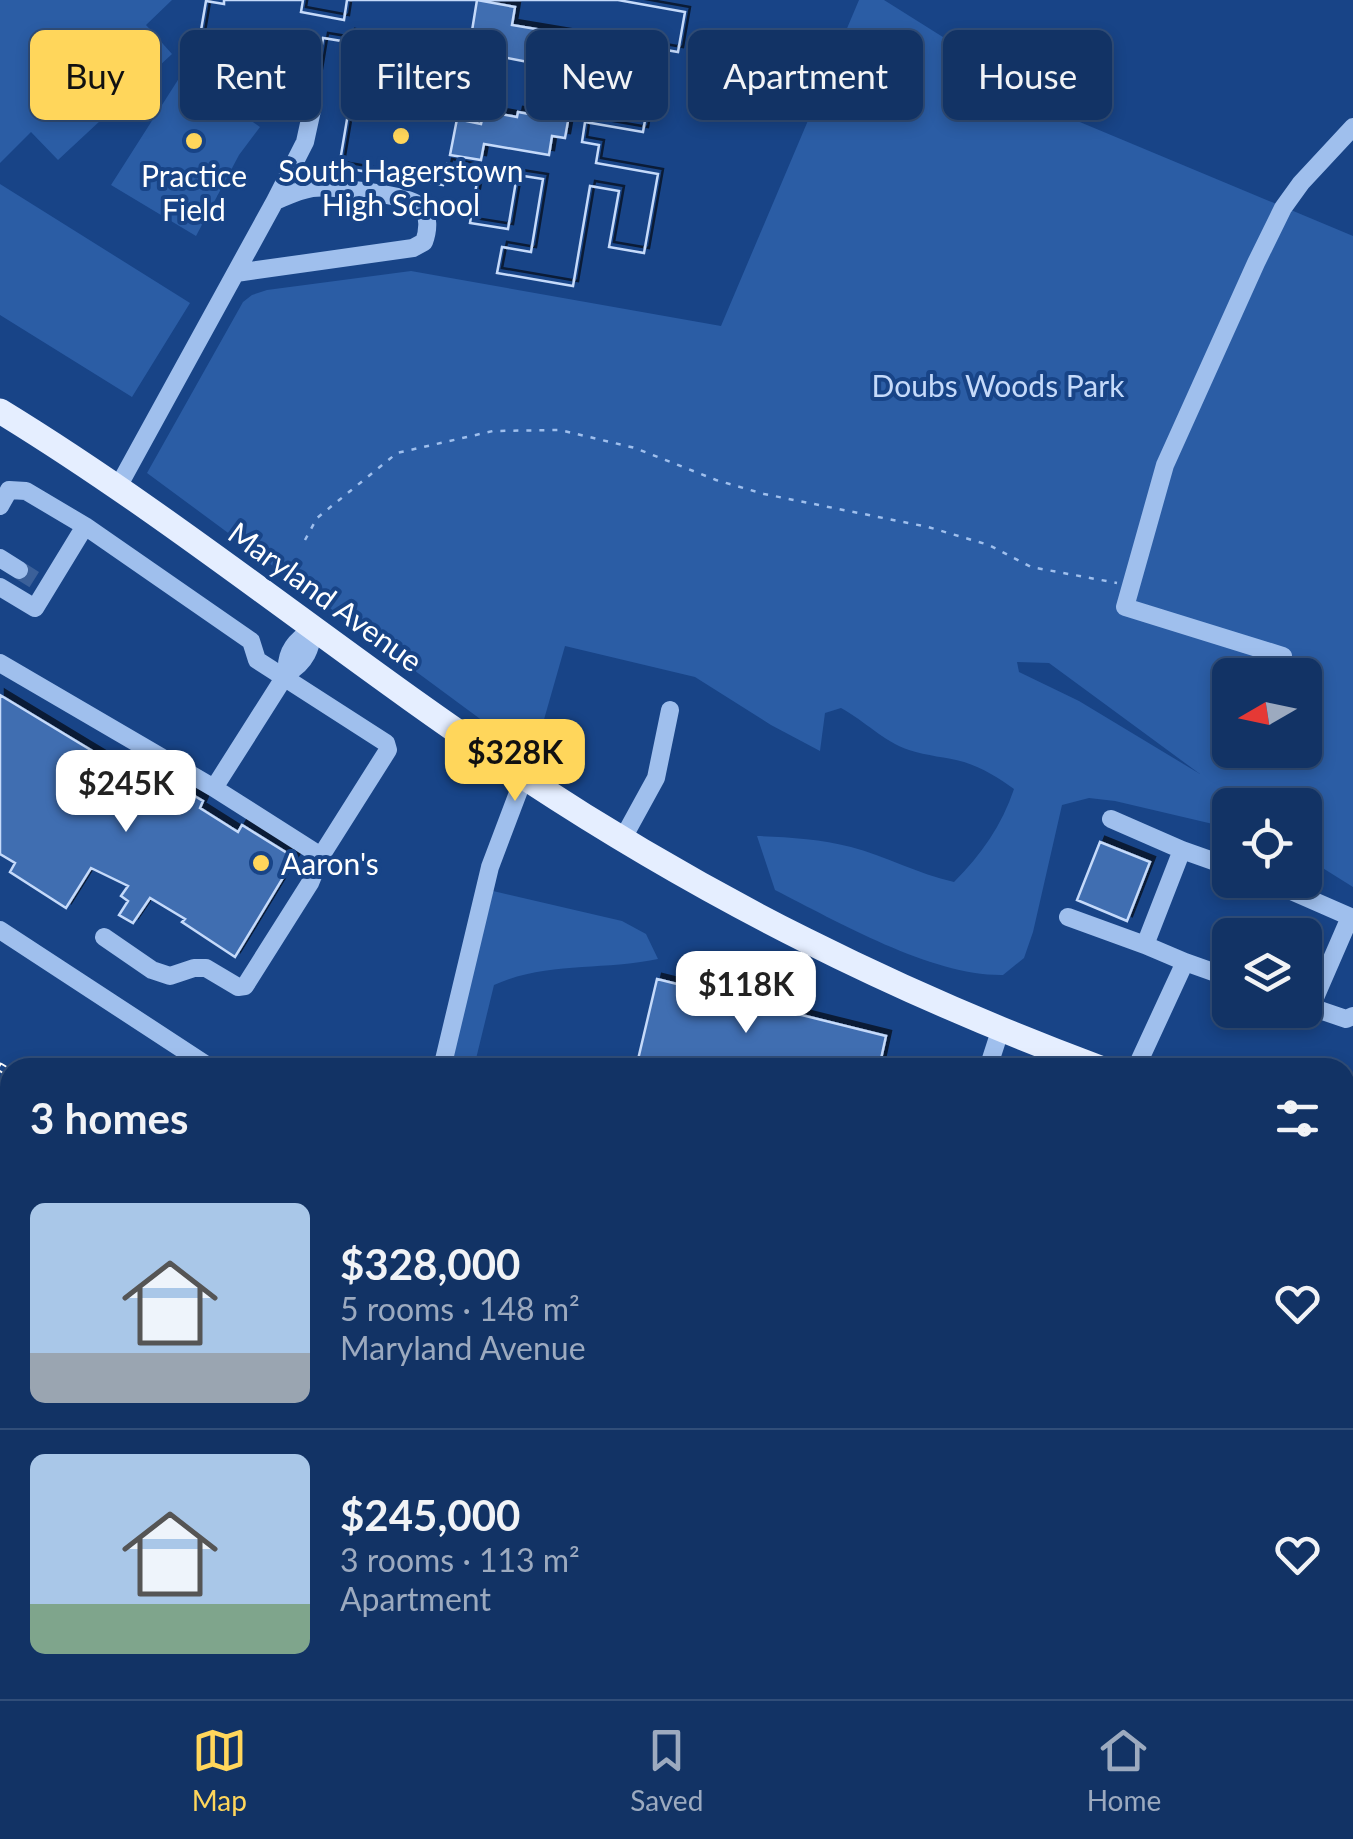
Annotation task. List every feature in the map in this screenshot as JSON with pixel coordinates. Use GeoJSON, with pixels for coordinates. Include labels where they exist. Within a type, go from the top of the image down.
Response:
{"type":"FeatureCollection","features":[{"type":"Feature","properties":{"kind":"main road","name":"Maryland Avenue"},"geometry":{"type":"LineString","coordinates":[[0,411],[118,487],[524,777],[622,840],[732,904],[858,968],[1000,1031],[1073,1058]]}},
{"type":"Feature","properties":{"kind":"lane"},"geometry":{"type":"LineString","coordinates":[[118,487],[275,202],[305,142],[310,120]]}},
{"type":"Feature","properties":{"kind":"lane"},"geometry":{"type":"LineString","coordinates":[[1283,656],[1126,607],[1165,465],[1256,263],[1292,195],[1353,127]]}},
{"type":"Feature","properties":{"kind":"lane"},"geometry":{"type":"LineString","coordinates":[[236,274],[398,252],[424,242],[428,231],[420,206],[407,200],[330,187],[296,192],[275,202]]}},
{"type":"Feature","properties":{"kind":"lane"},"geometry":{"type":"LineString","coordinates":[[3,494],[26,491],[85,526],[251,641],[257,660],[286,675],[386,743],[388,750],[245,986],[238,987],[206,968],[170,976],[152,970],[104,937]]}},
{"type":"Feature","properties":{"kind":"lane"},"geometry":{"type":"LineString","coordinates":[[0,588],[35,608],[34,579],[85,526]]}},
{"type":"Feature","properties":{"kind":"lane"},"geometry":{"type":"LineString","coordinates":[[0,558],[34,579]]}},
{"type":"Feature","properties":{"kind":"lane"},"geometry":{"type":"LineString","coordinates":[[214,788],[286,675],[298,668],[311,648],[314,628]]}},
{"type":"Feature","properties":{"kind":"lane"},"geometry":{"type":"LineString","coordinates":[[0,663],[214,788],[321,856]]}},
{"type":"Feature","properties":{"kind":"lane"},"geometry":{"type":"LineString","coordinates":[[622,840],[656,778],[670,710]]}},
{"type":"Feature","properties":{"kind":"lane"},"geometry":{"type":"LineString","coordinates":[[444,1058],[490,867],[524,777]]}},
{"type":"Feature","properties":{"kind":"lane"},"geometry":{"type":"LineString","coordinates":[[1111,819],[1212,861]]}},
{"type":"Feature","properties":{"kind":"lane"},"geometry":{"type":"LineString","coordinates":[[1146,946],[1182,850]]}},
{"type":"Feature","properties":{"kind":"lane"},"geometry":{"type":"LineString","coordinates":[[1307,898],[1352,918],[1322,978]]}},
{"type":"Feature","properties":{"kind":"lane"},"geometry":{"type":"LineString","coordinates":[[1068,917],[1212,972]]}},
{"type":"Feature","properties":{"kind":"lane"},"geometry":{"type":"LineString","coordinates":[[0,930],[196,1058]]}},
{"type":"Feature","properties":{"kind":"lane"},"geometry":{"type":"LineString","coordinates":[[1141,1058],[1185,962]]}},
{"type":"Feature","properties":{"kind":"lane"},"geometry":{"type":"LineString","coordinates":[[1322,1011],[1346,1019],[1353,1016]]}},
{"type":"Feature","properties":{"kind":"lane"},"geometry":{"type":"LineString","coordinates":[[991,1058],[1000,1031]]}},
{"type":"Feature","properties":{"kind":"path"},"geometry":{"type":"LineString","coordinates":[[305,540],[317,518],[397,454],[493,431],[560,430],[635,448],[764,494],[928,527],[989,545],[1032,567],[1132,587]]}},
{"type":"Feature","properties":{"kind":"green space"},"geometry":{"type":"Polygon","coordinates":[[[0,0],[172,0],[146,25],[150,30],[30,30],[30,120],[101,120],[58,160],[31,132],[0,163],[0,0]]]}},
{"type":"Feature","properties":{"kind":"green space","name":"Doubs Woods Park"},"geometry":{"type":"Polygon","coordinates":[[[859,0],[884,0],[943,37],[943,120],[1075,120],[1353,236],[1353,887],[1322,868],[1322,788],[1212,788],[1212,824],[1089,798],[1062,805],[1024,958],[1003,975],[975,973],[886,945],[775,890],[757,836],[839,844],[954,882],[990,839],[1014,789],[978,767],[900,746],[841,708],[825,713],[820,751],[695,677],[565,646],[533,758],[147,473],[243,302],[252,295],[411,271],[721,326],[808,120],[923,120],[923,30],[846,30],[859,0]],[[1017,662],[1019,672],[1079,701],[1200,774],[1049,663],[1017,662]]]}},
{"type":"Feature","properties":{"kind":"green space"},"geometry":{"type":"Polygon","coordinates":[[[160,41],[172,54],[160,65],[160,41]]]}},
{"type":"Feature","properties":{"kind":"green space","name":"Practice Field"},"geometry":{"type":"Polygon","coordinates":[[[180,77],[180,120],[250,120],[260,127],[239,155],[196,236],[111,185],[152,120],[160,120],[160,108],[180,77]]]}},
{"type":"Feature","properties":{"kind":"green space"},"geometry":{"type":"Polygon","coordinates":[[[0,184],[190,303],[132,397],[0,315],[0,184]]]}},
{"type":"Feature","properties":{"kind":"green space"},"geometry":{"type":"Polygon","coordinates":[[[493,891],[622,921],[646,934],[658,959],[534,972],[494,985],[476,1058],[451,1058],[493,891]]]}},
{"type":"Feature","properties":{"kind":"building","name":"South Hagerstown High School"},"geometry":{"type":"Polygon","coordinates":[[[224,0],[303,0],[301,12],[344,20],[347,0],[477,0],[472,30],[341,30],[341,41],[323,38],[321,50],[321,30],[201,30],[206,1],[224,4],[224,0]]]}},
{"type":"Feature","properties":{"kind":"building","name":"South Hagerstown High School"},"geometry":{"type":"Polygon","coordinates":[[[224,0],[303,0],[301,12],[344,20],[347,0],[618,0],[685,12],[678,52],[668,50],[668,30],[526,30],[526,120],[645,120],[643,132],[585,122],[582,142],[599,145],[596,163],[658,174],[644,253],[609,247],[619,191],[590,186],[573,286],[497,273],[502,247],[531,252],[543,179],[517,175],[508,229],[470,223],[479,170],[447,164],[443,185],[339,167],[347,120],[506,120],[506,30],[341,30],[341,41],[323,38],[321,50],[321,30],[201,30],[206,1],[224,4],[224,0]]]}},
{"type":"Feature","properties":{"kind":"building","name":"South Hagerstown High School"},"geometry":{"type":"Polygon","coordinates":[[[477,0],[618,0],[685,12],[678,52],[668,50],[668,30],[542,30],[512,25],[515,7],[477,0]]]}},
{"type":"Feature","properties":{"kind":"building","name":"South Hagerstown High School"},"geometry":{"type":"Polygon","coordinates":[[[506,58],[526,62],[526,113],[518,112],[517,117],[506,115],[506,58]]]}},
{"type":"Feature","properties":{"kind":"building","name":"South Hagerstown High School"},"geometry":{"type":"Polygon","coordinates":[[[347,120],[457,120],[450,155],[481,160],[484,144],[549,155],[552,136],[565,138],[568,121],[562,120],[645,120],[643,132],[585,122],[582,142],[599,145],[596,163],[658,174],[644,253],[609,247],[619,191],[590,186],[573,286],[497,273],[502,247],[531,252],[543,179],[517,175],[508,229],[470,223],[479,170],[447,164],[443,185],[339,167],[347,120]]]}},
{"type":"Feature","properties":{"kind":"building"},"geometry":{"type":"Polygon","coordinates":[[[0,695],[142,781],[149,769],[203,801],[200,808],[238,832],[242,825],[295,858],[235,957],[150,898],[133,923],[119,915],[128,901],[121,896],[128,886],[91,868],[66,908],[10,872],[15,863],[0,854],[0,695]]]}},
{"type":"Feature","properties":{"kind":"building"},"geometry":{"type":"Polygon","coordinates":[[[1100,842],[1150,862],[1127,921],[1077,900],[1100,842]]]}},
{"type":"Feature","properties":{"kind":"building"},"geometry":{"type":"Polygon","coordinates":[[[657,979],[886,1036],[881,1058],[638,1058],[657,979]]]}},
{"type":"Feature","properties":{"kind":"tunnel"},"geometry":{"type":"LineString","coordinates":[[19,570],[35,580]]}},
{"type":"Feature","properties":{"kind":"place","name":"South Hagerstown High School"},"geometry":{"type":"Point","coordinates":[401,136]}},
{"type":"Feature","properties":{"kind":"place","name":"Practice Field"},"geometry":{"type":"Point","coordinates":[194,141]}},
{"type":"Feature","properties":{"kind":"place","name":"Aaron's"},"geometry":{"type":"Point","coordinates":[261,863]}}]}
